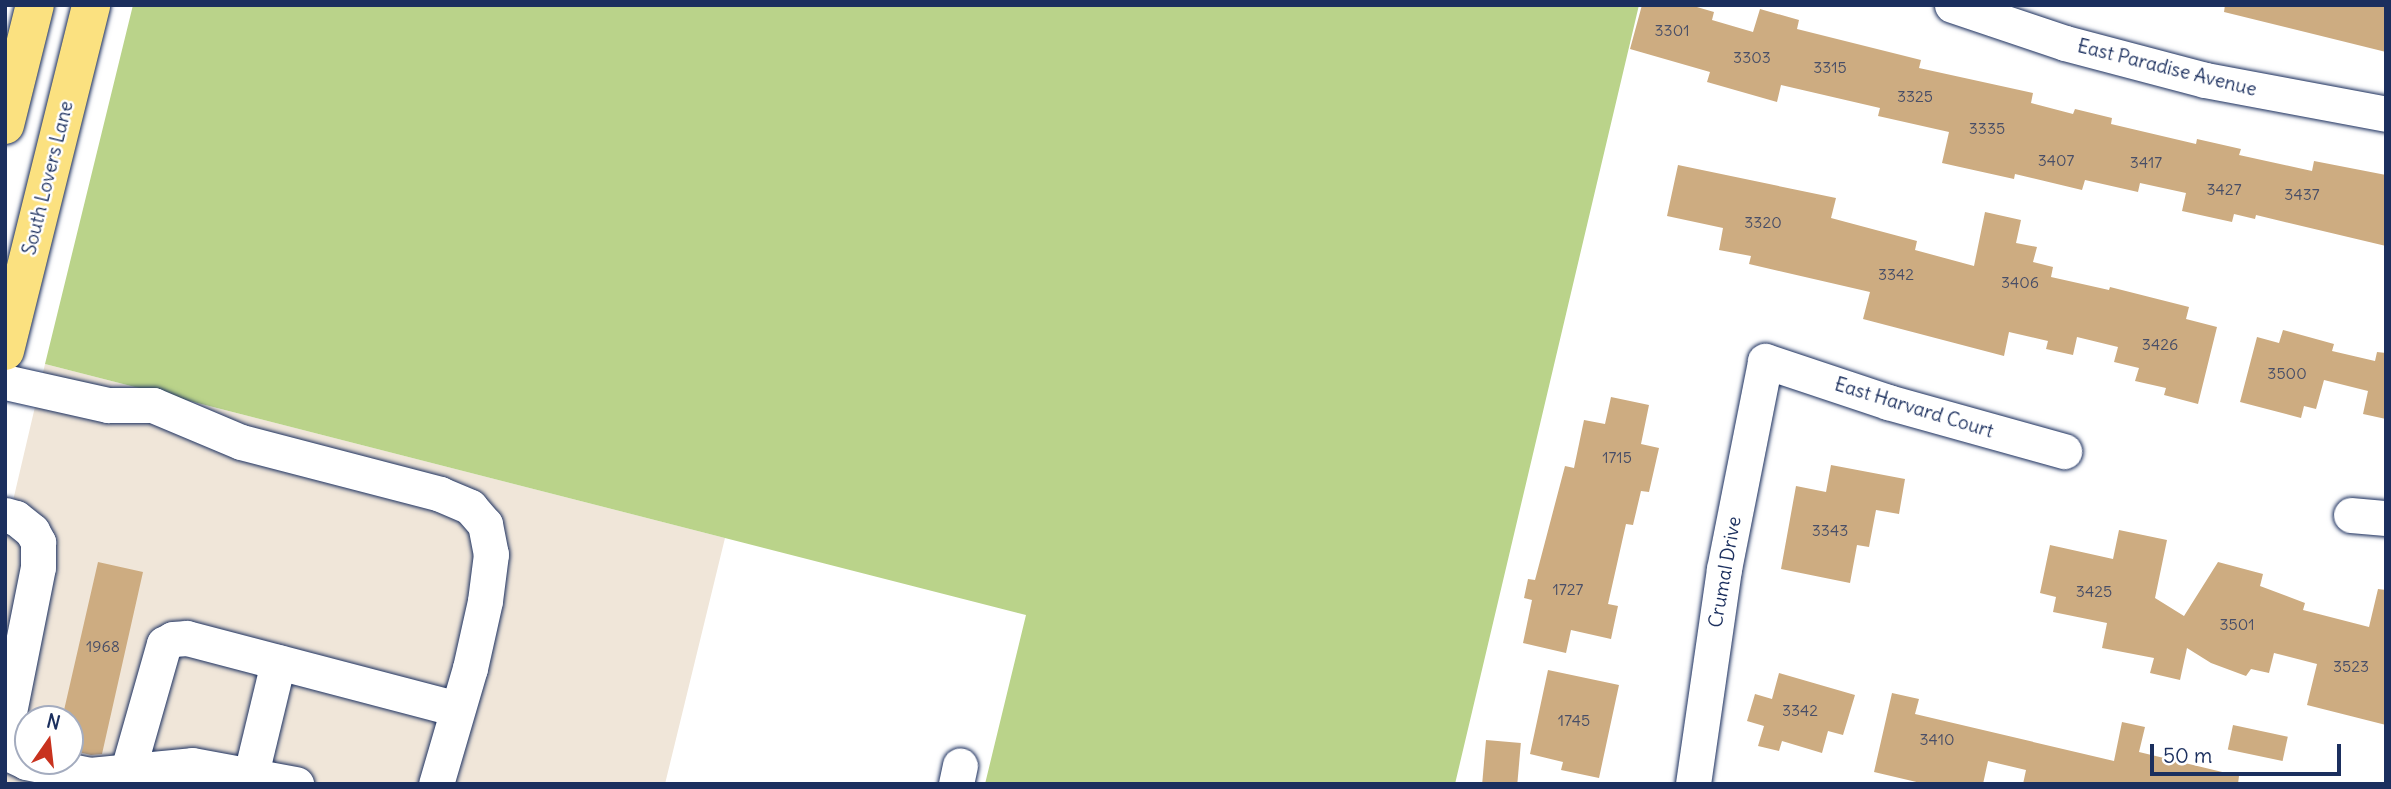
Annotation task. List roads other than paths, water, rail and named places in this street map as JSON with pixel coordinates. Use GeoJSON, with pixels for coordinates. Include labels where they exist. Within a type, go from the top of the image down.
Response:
{"type":"FeatureCollection","features":[{"type":"Feature","properties":{"kind":"main road"},"geometry":{"type":"LineString","coordinates":[[5,125],[35,5]]}},
{"type":"Feature","properties":{"kind":"main road","name":"South Lovers Lane"},"geometry":{"type":"LineString","coordinates":[[5,351],[91,5]]}},
{"type":"Feature","properties":{"kind":"street","name":"East Paradise Avenue"},"geometry":{"type":"LineString","coordinates":[[1952,5],[2065,43],[2192,76],[2386,114]]}},
{"type":"Feature","properties":{"kind":"street","name":"East Harvard Court"},"geometry":{"type":"LineString","coordinates":[[1765,361],[1888,402],[2064,452]]}},
{"type":"Feature","properties":{"kind":"street","name":"Crumal Drive"},"geometry":{"type":"LineString","coordinates":[[1693,784],[1724,569],[1765,361]]}},
{"type":"Feature","properties":{"kind":"street"},"geometry":{"type":"LineString","coordinates":[[5,382],[107,405],[153,405],[229,438],[440,494],[470,507],[485,524],[491,554],[485,601],[436,784]]}},
{"type":"Feature","properties":{"kind":"street"},"geometry":{"type":"LineString","coordinates":[[5,515],[16,518],[32,531],[38,542],[38,567],[5,732]]}},
{"type":"Feature","properties":{"kind":"street"},"geometry":{"type":"LineString","coordinates":[[2351,515],[2386,518]]}},
{"type":"Feature","properties":{"kind":"street"},"geometry":{"type":"LineString","coordinates":[[127,777],[164,644],[173,639],[187,638],[457,709]]}},
{"type":"Feature","properties":{"kind":"street"},"geometry":{"type":"LineString","coordinates":[[251,774],[278,662]]}},
{"type":"Feature","properties":{"kind":"street"},"geometry":{"type":"LineString","coordinates":[[5,752],[26,762],[90,775],[127,777],[192,765],[296,784]]}}]}
